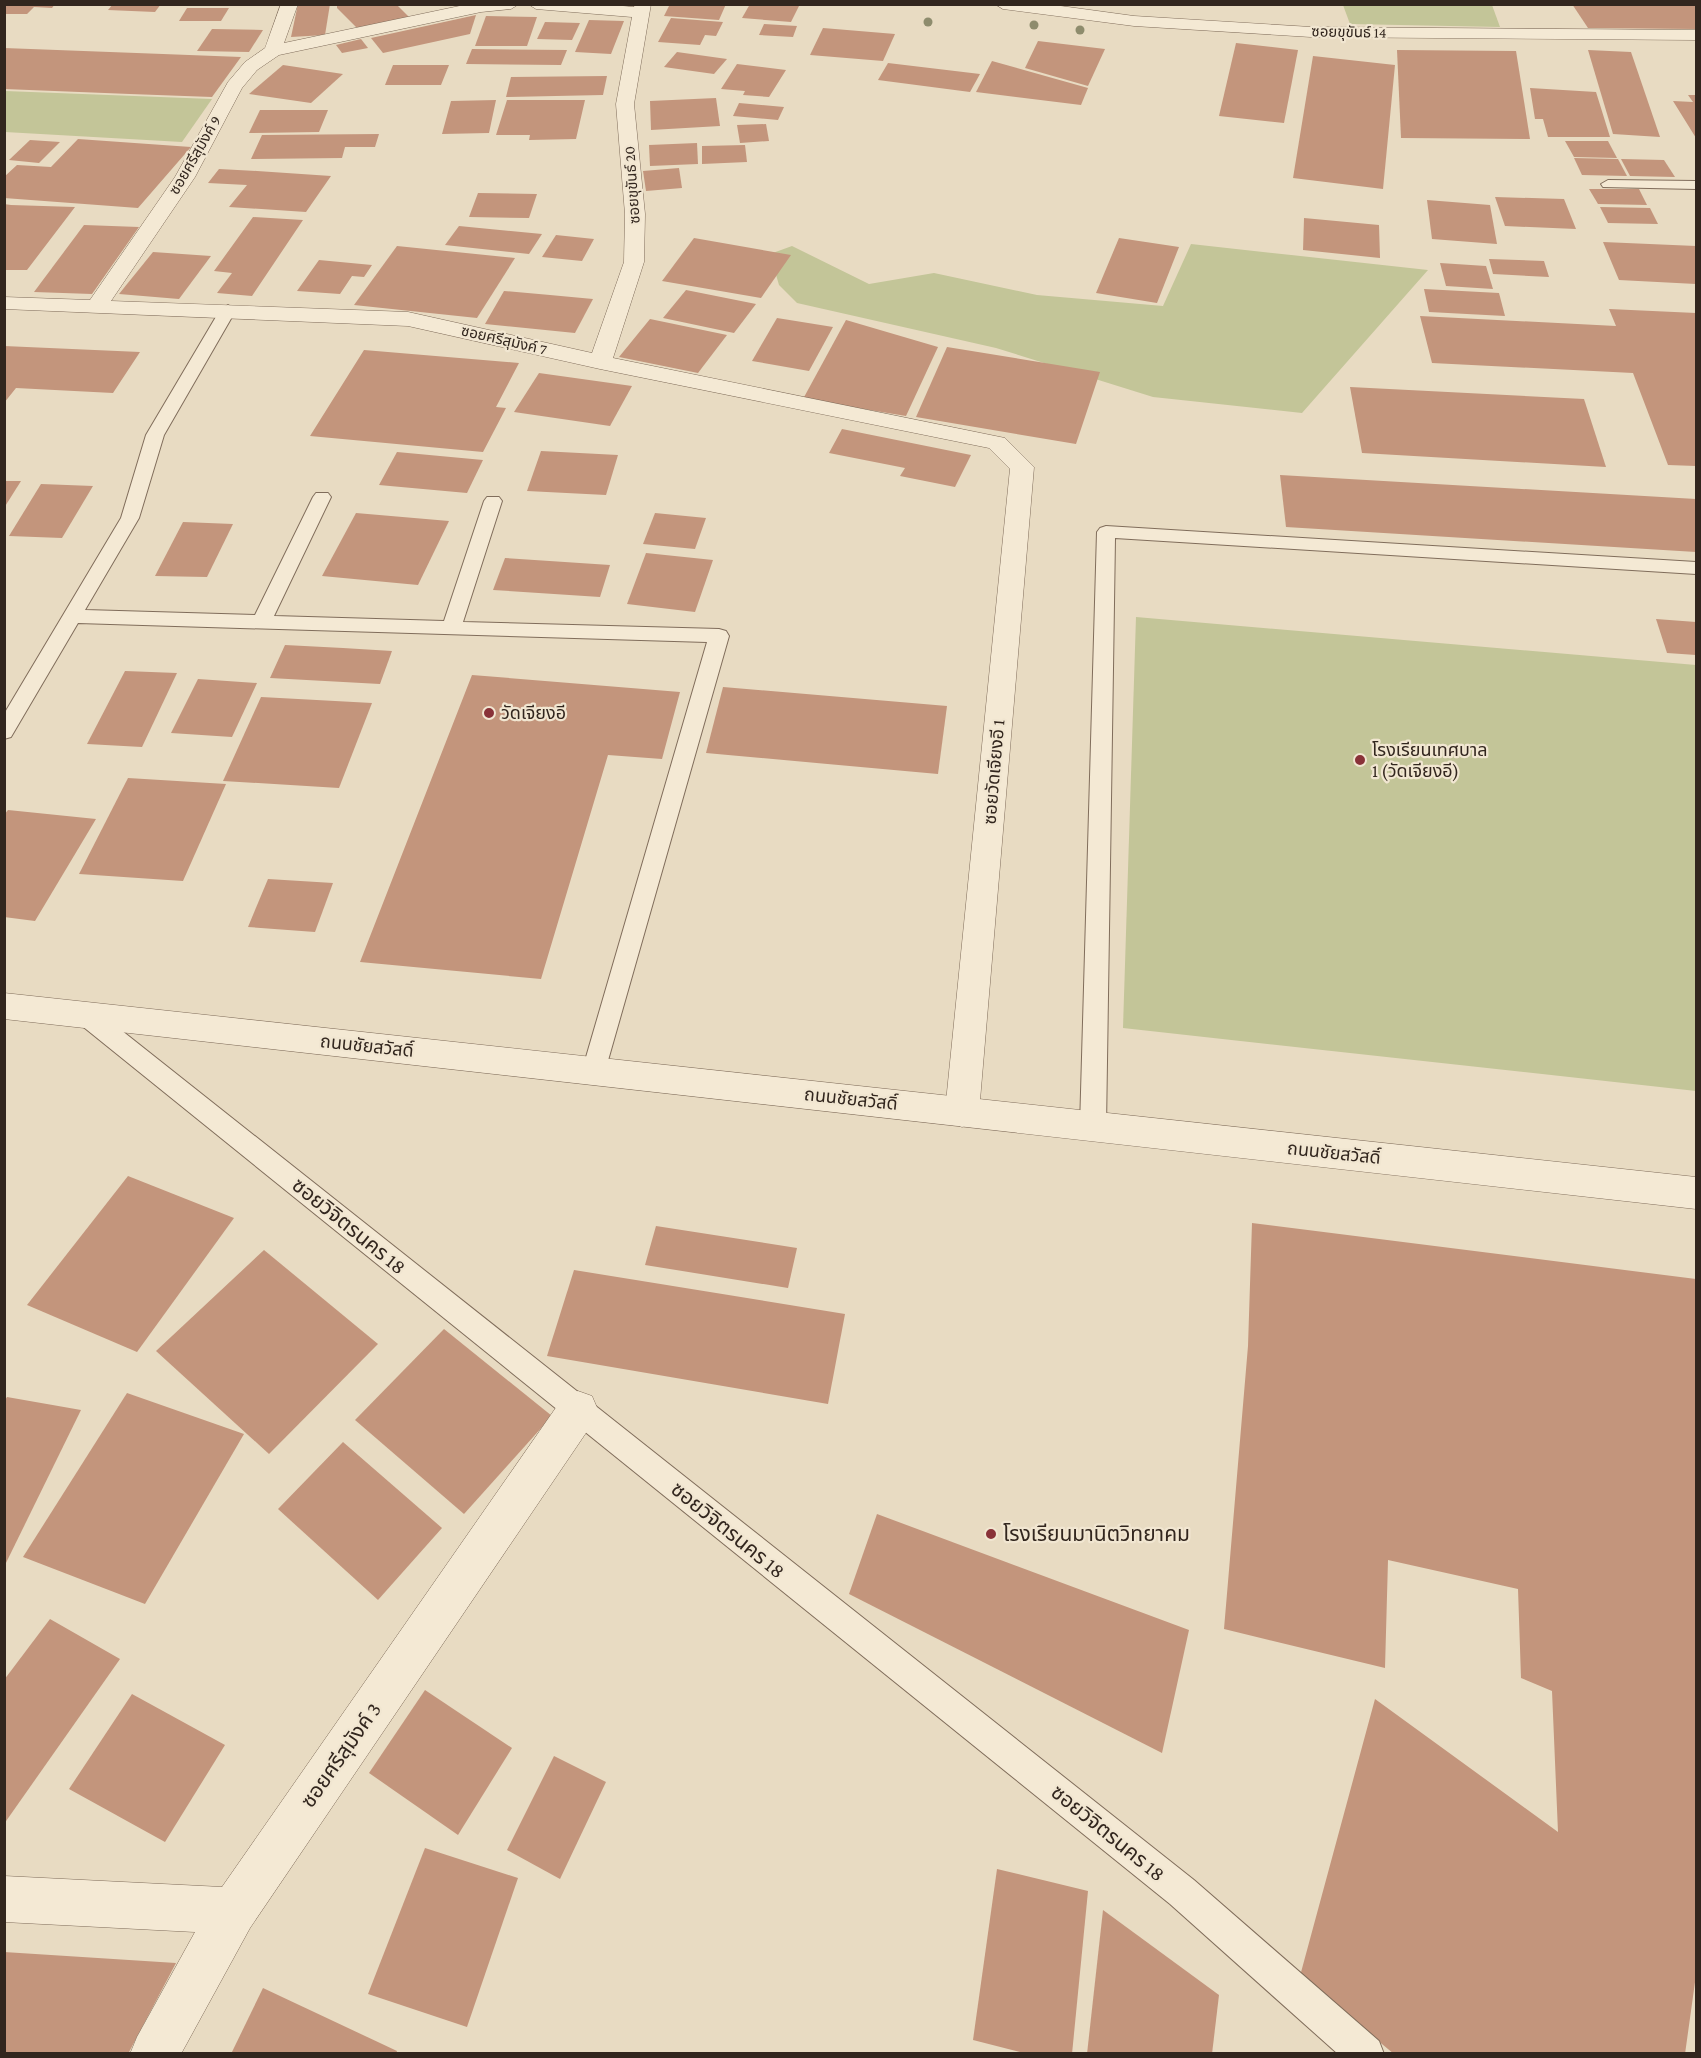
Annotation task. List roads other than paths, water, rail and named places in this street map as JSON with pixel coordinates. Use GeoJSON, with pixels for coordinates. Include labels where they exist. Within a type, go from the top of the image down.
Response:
{"type":"FeatureCollection","features":[{"type":"Feature","properties":{"kind":"street"},"geometry":{"type":"LineString","coordinates":[[273,51],[290,4]]}},
{"type":"Feature","properties":{"kind":"street"},"geometry":{"type":"LineString","coordinates":[[273,51],[481,6],[511,4]]}},
{"type":"Feature","properties":{"kind":"street"},"geometry":{"type":"LineString","coordinates":[[536,4],[642,9]]}},
{"type":"Feature","properties":{"kind":"street","name":"ซอยขุขันธ์ 14"},"geometry":{"type":"LineString","coordinates":[[1003,4],[1134,21],[1311,32],[1696,35]]}},
{"type":"Feature","properties":{"kind":"street","name":"ซอยขุขันธ์ 20"},"geometry":{"type":"LineString","coordinates":[[600,362],[634,262],[635,214],[625,104],[642,9]]}},
{"type":"Feature","properties":{"kind":"street","name":"ซอยศรีสุมังค์ 9"},"geometry":{"type":"LineString","coordinates":[[96,307],[185,177],[234,86],[251,66],[273,51]]}},
{"type":"Feature","properties":{"kind":"street","name":"ซอยศรีสุมังค์ 7"},"geometry":{"type":"LineString","coordinates":[[4,303],[408,318],[600,362],[997,443]]}},
{"type":"Feature","properties":{"kind":"street","name":"ซอยวัดเจียงอี 1"},"geometry":{"type":"LineString","coordinates":[[962,1112],[1022,467],[997,443]]}},
{"type":"Feature","properties":{"kind":"street","name":"ถนนชัยสวัสดิ์"},"geometry":{"type":"LineString","coordinates":[[4,1006],[1696,1193]]}},
{"type":"Feature","properties":{"kind":"street","name":"ซอยศรีสุมังค์ 3"},"geometry":{"type":"LineString","coordinates":[[154,2054],[233,1911],[578,1410]]}},
{"type":"Feature","properties":{"kind":"street"},"geometry":{"type":"LineString","coordinates":[[4,1899],[233,1911]]}},
{"type":"Feature","properties":{"kind":"lane"},"geometry":{"type":"LineString","coordinates":[[1608,184],[1696,185]]}},
{"type":"Feature","properties":{"kind":"lane"},"geometry":{"type":"LineString","coordinates":[[4,732],[130,518],[155,435],[228,310]]}},
{"type":"Feature","properties":{"kind":"lane"},"geometry":{"type":"LineString","coordinates":[[261,623],[322,497]]}},
{"type":"Feature","properties":{"kind":"lane"},"geometry":{"type":"LineString","coordinates":[[451,628],[493,501]]}},
{"type":"Feature","properties":{"kind":"lane"},"geometry":{"type":"LineString","coordinates":[[1093,1127],[1106,532],[1696,568]]}},
{"type":"Feature","properties":{"kind":"lane"},"geometry":{"type":"LineString","coordinates":[[73,616],[719,636],[594,1071]]}},
{"type":"Feature","properties":{"kind":"lane","name":"ซอยวิจิตรนคร 18"},"geometry":{"type":"LineString","coordinates":[[84,1014],[1182,1892],[1366,2054]]}},
{"type":"Feature","properties":{"kind":"place","name":"วัดเจียงอี"},"geometry":{"type":"Point","coordinates":[489,713]}},
{"type":"Feature","properties":{"kind":"place","name":"โรงเรียนเทศบาล 1 (วัดเจียงอี)"},"geometry":{"type":"Point","coordinates":[1360,760]}},
{"type":"Feature","properties":{"kind":"place","name":"โรงเรียนมานิตวิทยาคม"},"geometry":{"type":"Point","coordinates":[991,1534]}}]}
